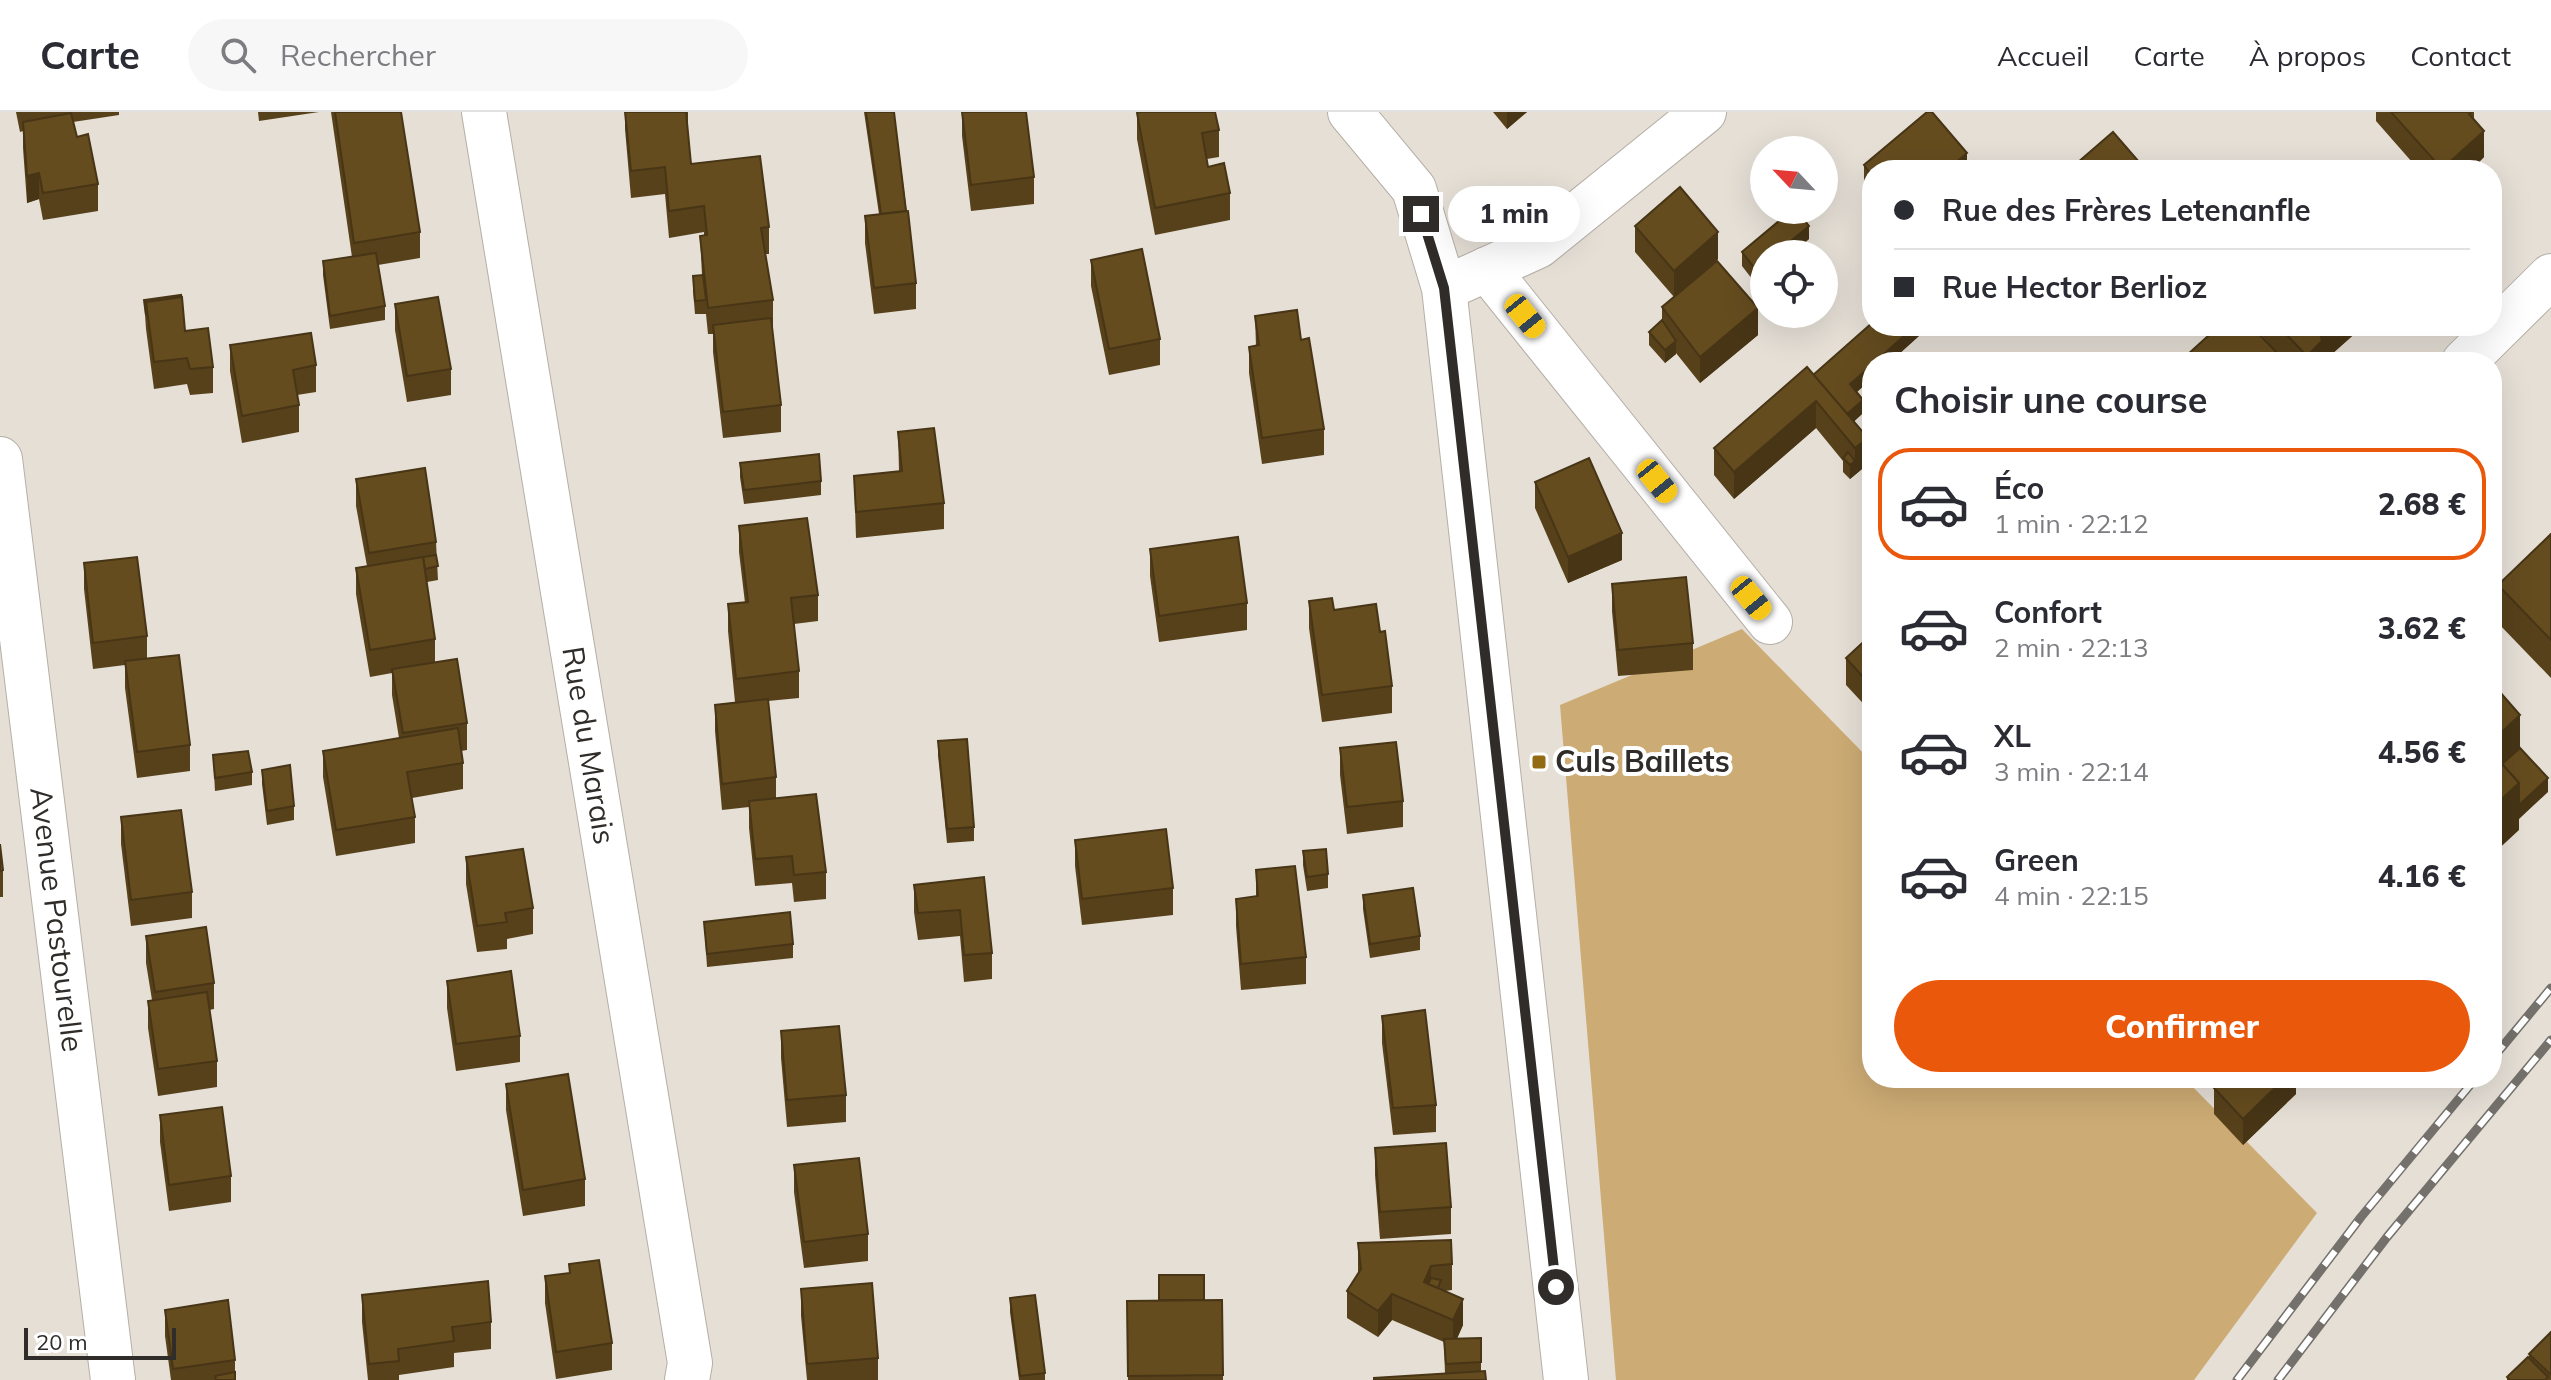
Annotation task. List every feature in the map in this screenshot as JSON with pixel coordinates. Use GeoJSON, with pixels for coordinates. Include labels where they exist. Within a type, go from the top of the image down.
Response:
{"type":"FeatureCollection","features":[{"type":"Feature","properties":{"kind":"street","name":"Rue du Marais"},"geometry":{"type":"LineString","coordinates":[[484,112],[690,1363],[687,1380]]}},
{"type":"Feature","properties":{"kind":"street"},"geometry":{"type":"LineString","coordinates":[[1350,112],[1414,189],[1444,288],[1566,1380]]}},
{"type":"Feature","properties":{"kind":"street"},"geometry":{"type":"LineString","coordinates":[[1444,288],[1538,246],[1704,112]]}},
{"type":"Feature","properties":{"kind":"street"},"geometry":{"type":"LineString","coordinates":[[1487,269],[1770,622]]}},
{"type":"Feature","properties":{"kind":"street"},"geometry":{"type":"LineString","coordinates":[[2502,324],[2551,276]]}},
{"type":"Feature","properties":{"kind":"street"},"geometry":{"type":"LineString","coordinates":[[2474,352],[2490,336]]}},
{"type":"Feature","properties":{"kind":"street","name":"Avenue Pastourelle"},"geometry":{"type":"LineString","coordinates":[[0,459],[113,1380]]}},
{"type":"Feature","properties":{"kind":"shaded area"},"geometry":{"type":"Polygon","coordinates":[[[1742,629],[1862,752],[1862,1088],[2194,1088],[2317,1213],[2194,1380],[1616,1380],[1560,705],[1742,629]]]}},
{"type":"Feature","properties":{"kind":"building"},"geometry":{"type":"Polygon","coordinates":[[[335,112],[401,112],[420,232],[354,243],[335,112]]]}},
{"type":"Feature","properties":{"kind":"building"},"geometry":{"type":"Polygon","coordinates":[[[625,112],[686,112],[691,164],[760,156],[769,227],[761,228],[773,300],[708,308],[700,236],[707,235],[704,206],[669,211],[665,167],[631,171],[625,112]]]}},
{"type":"Feature","properties":{"kind":"building"},"geometry":{"type":"Polygon","coordinates":[[[866,112],[894,112],[906,211],[881,214],[866,112]]]}},
{"type":"Feature","properties":{"kind":"building"},"geometry":{"type":"Polygon","coordinates":[[[962,112],[1026,112],[1034,177],[971,185],[962,112]]]}},
{"type":"Feature","properties":{"kind":"building"},"geometry":{"type":"Polygon","coordinates":[[[1215,112],[1219,130],[1202,133],[1208,167],[1224,163],[1230,193],[1155,208],[1137,113],[1215,112]]]}},
{"type":"Feature","properties":{"kind":"building"},"geometry":{"type":"Polygon","coordinates":[[[1927,112],[1932,112],[1967,153],[1959,160],[1870,160],[1927,112]]]}},
{"type":"Feature","properties":{"kind":"building"},"geometry":{"type":"Polygon","coordinates":[[[2391,112],[2471,112],[2469,114],[2484,131],[2452,160],[2434,160],[2391,112]]]}},
{"type":"Feature","properties":{"kind":"building"},"geometry":{"type":"Polygon","coordinates":[[[71,113],[77,137],[88,134],[98,184],[43,193],[39,173],[27,176],[23,122],[71,113]]]}},
{"type":"Feature","properties":{"kind":"building"},"geometry":{"type":"Polygon","coordinates":[[[2113,132],[2137,160],[2081,160],[2113,132]]]}},
{"type":"Feature","properties":{"kind":"building"},"geometry":{"type":"Polygon","coordinates":[[[1680,187],[1718,232],[1674,271],[1635,226],[1680,187]]]}},
{"type":"Feature","properties":{"kind":"building"},"geometry":{"type":"Polygon","coordinates":[[[908,211],[916,283],[874,288],[865,216],[908,211]]]}},
{"type":"Feature","properties":{"kind":"building"},"geometry":{"type":"Polygon","coordinates":[[[1775,224],[1809,226],[1792,240],[1756,240],[1775,224]]]}},
{"type":"Feature","properties":{"kind":"building"},"geometry":{"type":"Polygon","coordinates":[[[1750,245],[1750,262],[1742,252],[1750,245]]]}},
{"type":"Feature","properties":{"kind":"building"},"geometry":{"type":"Polygon","coordinates":[[[1142,249],[1160,339],[1109,349],[1091,260],[1142,249]]]}},
{"type":"Feature","properties":{"kind":"building"},"geometry":{"type":"Polygon","coordinates":[[[376,253],[385,306],[330,316],[323,261],[376,253]]]}},
{"type":"Feature","properties":{"kind":"building"},"geometry":{"type":"Polygon","coordinates":[[[1717,261],[1750,299],[1750,315],[1700,357],[1662,307],[1717,261]]]}},
{"type":"Feature","properties":{"kind":"building"},"geometry":{"type":"Polygon","coordinates":[[[703,275],[706,300],[695,301],[693,276],[703,275]]]}},
{"type":"Feature","properties":{"kind":"building"},"geometry":{"type":"Polygon","coordinates":[[[181,295],[146,302],[146,315],[144,300],[181,295]]]}},
{"type":"Feature","properties":{"kind":"building"},"geometry":{"type":"Polygon","coordinates":[[[182,297],[185,331],[208,328],[213,367],[190,369],[187,358],[154,362],[146,302],[182,297]]]}},
{"type":"Feature","properties":{"kind":"building"},"geometry":{"type":"Polygon","coordinates":[[[438,297],[451,369],[407,376],[395,304],[438,297]]]}},
{"type":"Feature","properties":{"kind":"building"},"geometry":{"type":"Polygon","coordinates":[[[1297,310],[1301,340],[1309,338],[1324,429],[1262,438],[1249,347],[1259,345],[1255,316],[1297,310]]]}},
{"type":"Feature","properties":{"kind":"building"},"geometry":{"type":"Polygon","coordinates":[[[771,318],[781,405],[723,412],[713,325],[771,318]]]}},
{"type":"Feature","properties":{"kind":"building"},"geometry":{"type":"Polygon","coordinates":[[[1662,320],[1676,341],[1665,350],[1649,332],[1662,320]]]}},
{"type":"Feature","properties":{"kind":"building"},"geometry":{"type":"Polygon","coordinates":[[[1862,332],[1862,336],[1904,336],[1886,352],[1862,352],[1862,374],[1850,384],[1862,401],[1847,414],[1813,375],[1862,332]]]}},
{"type":"Feature","properties":{"kind":"building"},"geometry":{"type":"Polygon","coordinates":[[[311,333],[316,365],[293,370],[299,405],[242,416],[230,345],[311,333]]]}},
{"type":"Feature","properties":{"kind":"building"},"geometry":{"type":"Polygon","coordinates":[[[2208,336],[2261,336],[2276,352],[2190,352],[2208,336]]]}},
{"type":"Feature","properties":{"kind":"building"},"geometry":{"type":"Polygon","coordinates":[[[2288,336],[2322,336],[2322,341],[2311,352],[2303,352],[2288,336]]]}},
{"type":"Feature","properties":{"kind":"building"},"geometry":{"type":"Polygon","coordinates":[[[1807,367],[1862,431],[1862,443],[1855,448],[1816,401],[1734,472],[1714,448],[1807,367]]]}},
{"type":"Feature","properties":{"kind":"building"},"geometry":{"type":"Polygon","coordinates":[[[934,428],[944,503],[856,512],[854,476],[902,471],[898,432],[934,428]]]}},
{"type":"Feature","properties":{"kind":"building"},"geometry":{"type":"Polygon","coordinates":[[[1848,452],[1855,461],[1850,465],[1843,458],[1848,452]]]}},
{"type":"Feature","properties":{"kind":"building"},"geometry":{"type":"Polygon","coordinates":[[[819,454],[821,481],[744,490],[740,463],[819,454]]]}},
{"type":"Feature","properties":{"kind":"building"},"geometry":{"type":"Polygon","coordinates":[[[1589,458],[1622,533],[1568,557],[1535,482],[1589,458]]]}},
{"type":"Feature","properties":{"kind":"building"},"geometry":{"type":"Polygon","coordinates":[[[425,468],[436,542],[369,553],[356,479],[425,468]]]}},
{"type":"Feature","properties":{"kind":"building"},"geometry":{"type":"Polygon","coordinates":[[[807,518],[818,595],[791,598],[799,671],[736,679],[728,604],[748,602],[739,526],[807,518]]]}},
{"type":"Feature","properties":{"kind":"building"},"geometry":{"type":"Polygon","coordinates":[[[2551,534],[2551,640],[2502,589],[2502,581],[2551,534]]]}},
{"type":"Feature","properties":{"kind":"building"},"geometry":{"type":"Polygon","coordinates":[[[1238,537],[1247,603],[1159,616],[1150,549],[1238,537]]]}},
{"type":"Feature","properties":{"kind":"building"},"geometry":{"type":"Polygon","coordinates":[[[436,555],[438,566],[425,569],[423,557],[436,555]]]}},
{"type":"Feature","properties":{"kind":"building"},"geometry":{"type":"Polygon","coordinates":[[[137,557],[147,636],[93,643],[84,563],[137,557]]]}},
{"type":"Feature","properties":{"kind":"building"},"geometry":{"type":"Polygon","coordinates":[[[423,557],[435,639],[370,650],[356,568],[423,557]]]}},
{"type":"Feature","properties":{"kind":"building"},"geometry":{"type":"Polygon","coordinates":[[[1686,577],[1693,643],[1618,650],[1612,584],[1686,577]]]}},
{"type":"Feature","properties":{"kind":"building"},"geometry":{"type":"Polygon","coordinates":[[[1332,598],[1334,610],[1376,604],[1380,632],[1385,631],[1392,686],[1322,695],[1309,601],[1332,598]]]}},
{"type":"Feature","properties":{"kind":"building"},"geometry":{"type":"Polygon","coordinates":[[[1862,643],[1862,676],[1846,658],[1862,643]]]}},
{"type":"Feature","properties":{"kind":"building"},"geometry":{"type":"Polygon","coordinates":[[[179,655],[190,745],[137,752],[125,661],[179,655]]]}},
{"type":"Feature","properties":{"kind":"building"},"geometry":{"type":"Polygon","coordinates":[[[457,659],[467,723],[403,733],[392,669],[457,659]]]}},
{"type":"Feature","properties":{"kind":"building"},"geometry":{"type":"Polygon","coordinates":[[[2502,694],[2520,715],[2502,732],[2502,694]]]}},
{"type":"Feature","properties":{"kind":"building"},"geometry":{"type":"Polygon","coordinates":[[[768,699],[776,777],[722,784],[715,705],[768,699]]]}},
{"type":"Feature","properties":{"kind":"building"},"geometry":{"type":"Polygon","coordinates":[[[458,728],[463,763],[407,772],[415,817],[336,830],[323,751],[458,728]]]}},
{"type":"Feature","properties":{"kind":"building"},"geometry":{"type":"Polygon","coordinates":[[[967,739],[974,827],[947,829],[938,741],[967,739]]]}},
{"type":"Feature","properties":{"kind":"building"},"geometry":{"type":"Polygon","coordinates":[[[1396,742],[1403,801],[1347,807],[1340,748],[1396,742]]]}},
{"type":"Feature","properties":{"kind":"building"},"geometry":{"type":"Polygon","coordinates":[[[2520,748],[2548,778],[2519,805],[2519,783],[2502,764],[2520,748]]]}},
{"type":"Feature","properties":{"kind":"building"},"geometry":{"type":"Polygon","coordinates":[[[248,751],[252,772],[215,778],[213,755],[248,751]]]}},
{"type":"Feature","properties":{"kind":"building"},"geometry":{"type":"Polygon","coordinates":[[[2502,764],[2519,783],[2502,799],[2502,764]]]}},
{"type":"Feature","properties":{"kind":"building"},"geometry":{"type":"Polygon","coordinates":[[[290,765],[294,806],[267,811],[262,770],[290,765]]]}},
{"type":"Feature","properties":{"kind":"building"},"geometry":{"type":"Polygon","coordinates":[[[816,794],[826,872],[794,875],[792,856],[755,859],[749,801],[816,794]]]}},
{"type":"Feature","properties":{"kind":"building"},"geometry":{"type":"Polygon","coordinates":[[[181,810],[192,892],[131,900],[121,817],[181,810]]]}},
{"type":"Feature","properties":{"kind":"building"},"geometry":{"type":"Polygon","coordinates":[[[1166,829],[1173,888],[1082,899],[1075,840],[1166,829]]]}},
{"type":"Feature","properties":{"kind":"building"},"geometry":{"type":"Polygon","coordinates":[[[0,844],[3,870],[0,871],[0,844]]]}},
{"type":"Feature","properties":{"kind":"building"},"geometry":{"type":"Polygon","coordinates":[[[523,849],[533,908],[505,913],[507,922],[477,926],[466,857],[523,849]]]}},
{"type":"Feature","properties":{"kind":"building"},"geometry":{"type":"Polygon","coordinates":[[[1326,849],[1328,874],[1307,877],[1303,851],[1326,849]]]}},
{"type":"Feature","properties":{"kind":"building"},"geometry":{"type":"Polygon","coordinates":[[[1295,866],[1306,957],[1241,964],[1236,899],[1258,896],[1256,870],[1295,866]]]}},
{"type":"Feature","properties":{"kind":"building"},"geometry":{"type":"Polygon","coordinates":[[[984,877],[992,953],[964,955],[960,910],[918,913],[914,885],[984,877]]]}},
{"type":"Feature","properties":{"kind":"building"},"geometry":{"type":"Polygon","coordinates":[[[1413,888],[1420,936],[1370,944],[1363,895],[1413,888]]]}},
{"type":"Feature","properties":{"kind":"building"},"geometry":{"type":"Polygon","coordinates":[[[790,912],[793,944],[707,954],[704,922],[790,912]]]}},
{"type":"Feature","properties":{"kind":"building"},"geometry":{"type":"Polygon","coordinates":[[[206,927],[214,983],[155,992],[146,936],[206,927]]]}},
{"type":"Feature","properties":{"kind":"building"},"geometry":{"type":"Polygon","coordinates":[[[511,971],[520,1036],[456,1044],[447,981],[511,971]]]}},
{"type":"Feature","properties":{"kind":"building"},"geometry":{"type":"Polygon","coordinates":[[[207,992],[217,1061],[158,1069],[148,1001],[207,992]]]}},
{"type":"Feature","properties":{"kind":"building"},"geometry":{"type":"Polygon","coordinates":[[[1425,1010],[1436,1105],[1393,1108],[1382,1016],[1425,1010]]]}},
{"type":"Feature","properties":{"kind":"building"},"geometry":{"type":"Polygon","coordinates":[[[839,1026],[846,1095],[787,1100],[781,1031],[839,1026]]]}},
{"type":"Feature","properties":{"kind":"building"},"geometry":{"type":"Polygon","coordinates":[[[568,1074],[585,1179],[523,1190],[506,1084],[568,1074]]]}},
{"type":"Feature","properties":{"kind":"building"},"geometry":{"type":"Polygon","coordinates":[[[2214,1088],[2275,1088],[2243,1119],[2214,1088]]]}},
{"type":"Feature","properties":{"kind":"building"},"geometry":{"type":"Polygon","coordinates":[[[222,1107],[231,1176],[169,1185],[160,1115],[222,1107]]]}},
{"type":"Feature","properties":{"kind":"building"},"geometry":{"type":"Polygon","coordinates":[[[1446,1143],[1451,1207],[1380,1212],[1375,1148],[1446,1143]]]}},
{"type":"Feature","properties":{"kind":"building"},"geometry":{"type":"Polygon","coordinates":[[[859,1158],[868,1234],[804,1242],[794,1165],[859,1158]]]}},
{"type":"Feature","properties":{"kind":"building"},"geometry":{"type":"Polygon","coordinates":[[[1451,1240],[1452,1264],[1431,1266],[1424,1282],[1463,1299],[1453,1320],[1392,1294],[1378,1311],[1347,1291],[1361,1269],[1358,1243],[1451,1240]]]}},
{"type":"Feature","properties":{"kind":"building"},"geometry":{"type":"Polygon","coordinates":[[[599,1260],[612,1343],[556,1352],[545,1276],[570,1273],[569,1264],[599,1260]]]}},
{"type":"Feature","properties":{"kind":"building"},"geometry":{"type":"Polygon","coordinates":[[[1159,1275],[1204,1275],[1204,1300],[1159,1300],[1159,1275]]]}},
{"type":"Feature","properties":{"kind":"building"},"geometry":{"type":"Polygon","coordinates":[[[1431,1278],[1441,1280],[1438,1288],[1428,1284],[1431,1278]]]}},
{"type":"Feature","properties":{"kind":"building"},"geometry":{"type":"Polygon","coordinates":[[[488,1281],[491,1322],[452,1327],[454,1341],[398,1349],[399,1361],[369,1364],[362,1295],[488,1281]]]}},
{"type":"Feature","properties":{"kind":"building"},"geometry":{"type":"Polygon","coordinates":[[[872,1283],[878,1358],[807,1364],[801,1289],[872,1283]]]}},
{"type":"Feature","properties":{"kind":"building"},"geometry":{"type":"Polygon","coordinates":[[[1035,1295],[1045,1373],[1020,1376],[1010,1298],[1035,1295]]]}},
{"type":"Feature","properties":{"kind":"building"},"geometry":{"type":"Polygon","coordinates":[[[228,1300],[235,1360],[173,1369],[165,1310],[228,1300]]]}},
{"type":"Feature","properties":{"kind":"building"},"geometry":{"type":"Polygon","coordinates":[[[1222,1300],[1223,1375],[1128,1376],[1127,1301],[1222,1300]]]}},
{"type":"Feature","properties":{"kind":"building"},"geometry":{"type":"Polygon","coordinates":[[[2551,1332],[2551,1374],[2550,1374],[2529,1354],[2551,1332]]]}},
{"type":"Feature","properties":{"kind":"building"},"geometry":{"type":"Polygon","coordinates":[[[1481,1338],[1481,1362],[1446,1364],[1444,1339],[1481,1338]]]}},
{"type":"Feature","properties":{"kind":"building"},"geometry":{"type":"Polygon","coordinates":[[[2528,1357],[2548,1377],[2545,1380],[2510,1380],[2507,1377],[2528,1357]]]}},
{"type":"Feature","properties":{"kind":"building"},"geometry":{"type":"Polygon","coordinates":[[[1485,1371],[1486,1380],[1374,1380],[1374,1378],[1485,1371]]]}},
{"type":"Feature","properties":{"kind":"building"},"geometry":{"type":"Polygon","coordinates":[[[235,1372],[235,1380],[216,1380],[215,1376],[235,1372]]]}},
{"type":"Feature","properties":{"kind":"railway"},"geometry":{"type":"LineString","coordinates":[[2502,1047],[2551,988]]}},
{"type":"Feature","properties":{"kind":"railway"},"geometry":{"type":"LineString","coordinates":[[2278,1380],[2387,1237],[2551,1040]]}},
{"type":"Feature","properties":{"kind":"railway"},"geometry":{"type":"LineString","coordinates":[[2237,1380],[2361,1217],[2468,1088]]}},
{"type":"Feature","properties":{"kind":"place","name":"Culs Baillets"},"geometry":{"type":"Point","coordinates":[1539,762]}},
{"type":"Feature","properties":{"kind":"route"},"geometry":{"type":"LineString","coordinates":[[1421,214],[1444,288],[1556,1287]]}}]}
